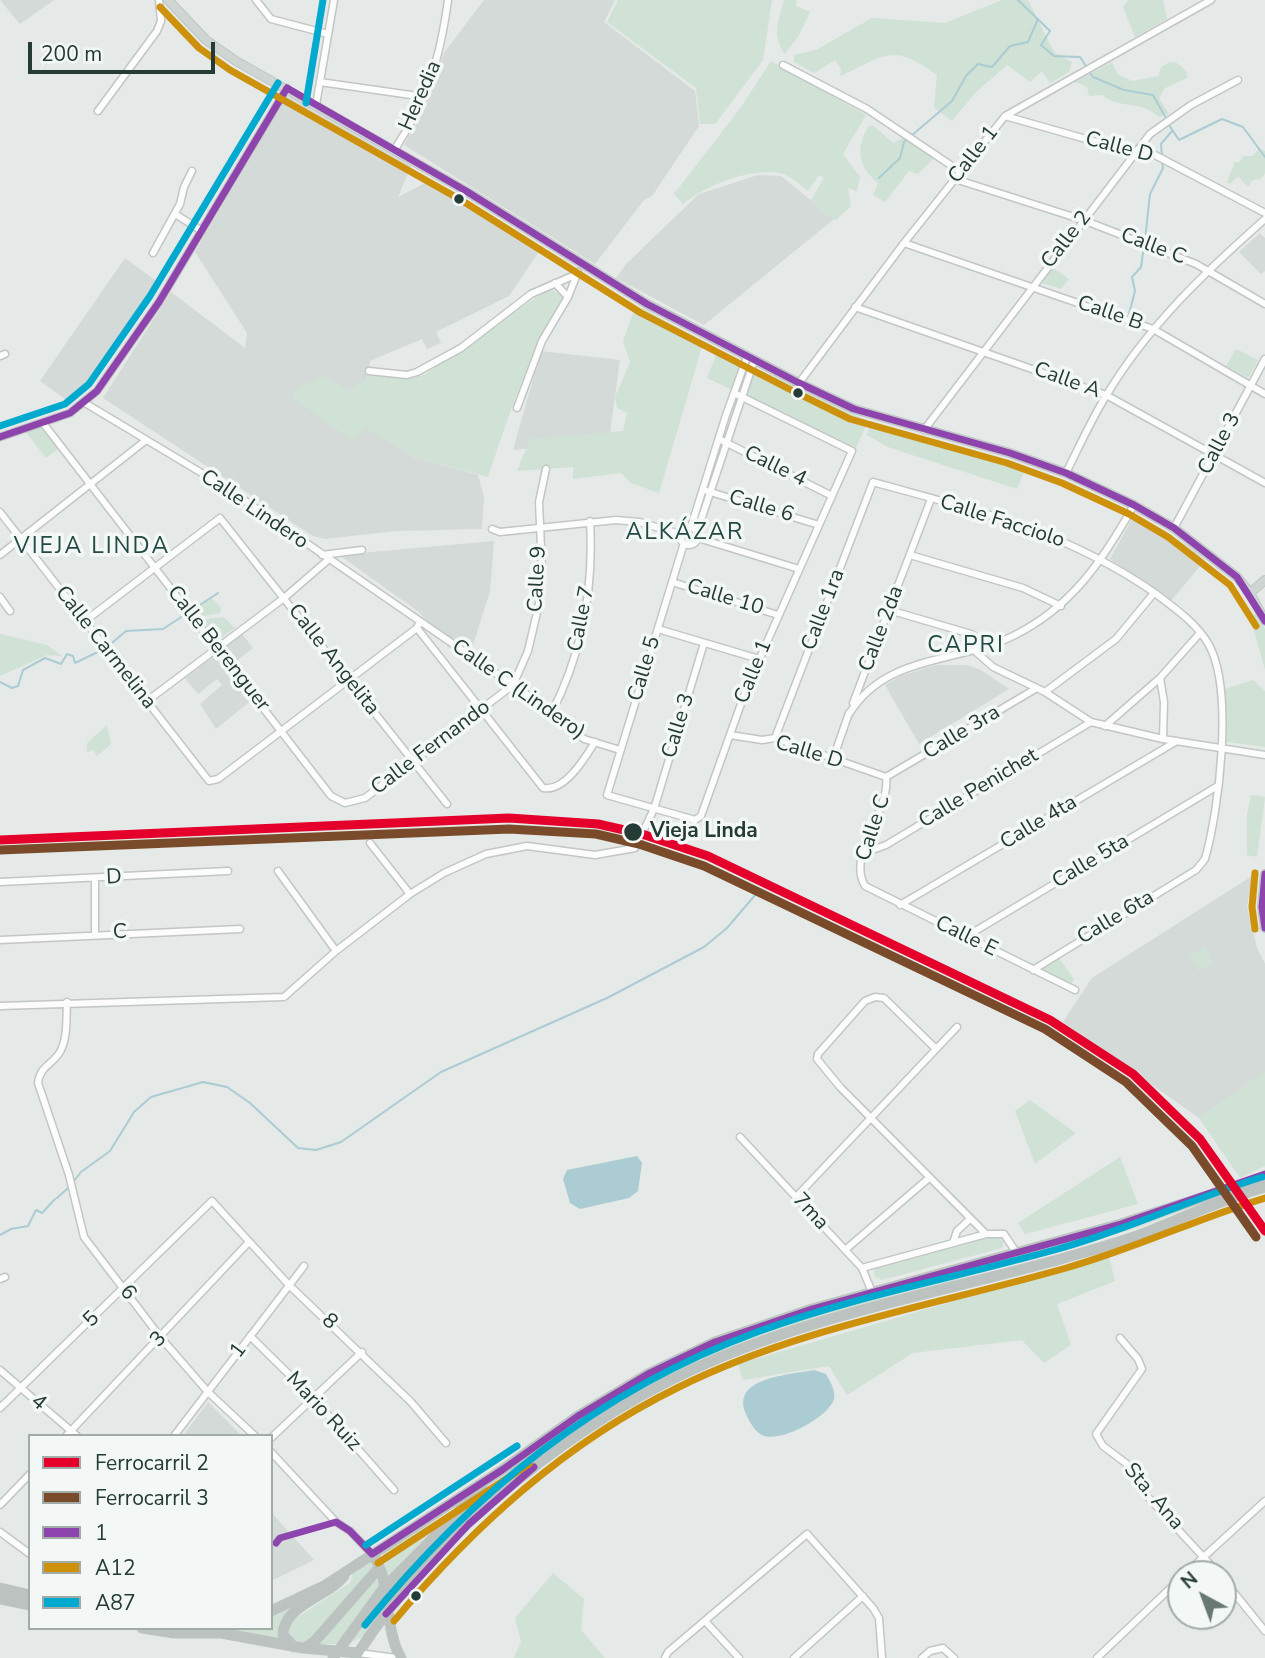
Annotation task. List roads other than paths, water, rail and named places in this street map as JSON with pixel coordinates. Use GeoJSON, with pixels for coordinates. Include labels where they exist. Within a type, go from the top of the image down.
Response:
{"type":"FeatureCollection","features":[{"type":"Feature","properties":{"kind":"highway"},"geometry":{"type":"LineString","coordinates":[[273,1610],[324,1586],[502,1470],[578,1416],[681,1357],[763,1324],[1121,1224],[1265,1175]]}},
{"type":"Feature","properties":{"kind":"highway"},"geometry":{"type":"LineString","coordinates":[[155,1630],[174,1633],[221,1633],[356,1656],[386,1614],[469,1524],[519,1479],[586,1429],[677,1377],[712,1360],[813,1325],[1128,1239],[1250,1191],[1265,1189]]}},
{"type":"Feature","properties":{"kind":"highway"},"geometry":{"type":"LineString","coordinates":[[335,1654],[383,1589],[456,1512],[502,1470]]}},
{"type":"Feature","properties":{"kind":"highway"},"geometry":{"type":"LineString","coordinates":[[372,1554],[379,1568],[386,1614],[399,1658]]}},
{"type":"Feature","properties":{"kind":"highway"},"geometry":{"type":"LineString","coordinates":[[299,1648],[315,1641],[379,1568]]}},
{"type":"Feature","properties":{"kind":"highway"},"geometry":{"type":"LineString","coordinates":[[313,1658],[283,1634],[286,1620],[292,1613],[336,1586],[349,1569]]}},
{"type":"Feature","properties":{"kind":"highway"},"geometry":{"type":"LineString","coordinates":[[0,1588],[28,1595]]}},
{"type":"Feature","properties":{"kind":"highway"},"geometry":{"type":"LineString","coordinates":[[0,1599],[28,1605]]}},
{"type":"Feature","properties":{"kind":"highway"},"geometry":{"type":"LineString","coordinates":[[335,1654],[361,1642],[373,1632]]}},
{"type":"Feature","properties":{"kind":"main road"},"geometry":{"type":"LineString","coordinates":[[168,0],[206,40],[395,149],[686,326],[854,409],[1010,453],[1066,473],[1135,505],[1174,528],[1227,568],[1251,593],[1265,621]]}},
{"type":"Feature","properties":{"kind":"main road"},"geometry":{"type":"LineString","coordinates":[[1251,593],[1265,580]]}},
{"type":"Feature","properties":{"kind":"main road"},"geometry":{"type":"LineString","coordinates":[[1265,874],[1262,907],[1265,928]]}},
{"type":"Feature","properties":{"kind":"street"},"geometry":{"type":"LineString","coordinates":[[98,111],[157,31],[161,21],[159,0]]}},
{"type":"Feature","properties":{"kind":"street"},"geometry":{"type":"LineString","coordinates":[[256,0],[271,19],[328,34]]}},
{"type":"Feature","properties":{"kind":"street"},"geometry":{"type":"LineString","coordinates":[[316,104],[334,0]]}},
{"type":"Feature","properties":{"kind":"street","name":"Heredia"},"geometry":{"type":"LineString","coordinates":[[395,149],[425,97],[441,50],[448,0]]}},
{"type":"Feature","properties":{"kind":"street","name":"Calle 1"},"geometry":{"type":"LineString","coordinates":[[799,383],[904,243],[1005,116],[1211,0]]}},
{"type":"Feature","properties":{"kind":"street"},"geometry":{"type":"LineString","coordinates":[[783,65],[867,109],[961,172]]}},
{"type":"Feature","properties":{"kind":"street","name":"Calle 2"},"geometry":{"type":"LineString","coordinates":[[924,430],[1135,152],[1164,123],[1215,90],[1238,80]]}},
{"type":"Feature","properties":{"kind":"street"},"geometry":{"type":"LineString","coordinates":[[320,82],[425,97]]}},
{"type":"Feature","properties":{"kind":"street"},"geometry":{"type":"LineString","coordinates":[[0,437],[43,423],[85,403],[159,302],[287,88]]}},
{"type":"Feature","properties":{"kind":"street","name":"Calle D"},"geometry":{"type":"LineString","coordinates":[[1005,116],[1153,155],[1265,213]]}},
{"type":"Feature","properties":{"kind":"street"},"geometry":{"type":"LineString","coordinates":[[153,253],[175,214],[192,171]]}},
{"type":"Feature","properties":{"kind":"street","name":"Calle C"},"geometry":{"type":"LineString","coordinates":[[955,179],[1083,220],[1207,270],[1265,304]]}},
{"type":"Feature","properties":{"kind":"street"},"geometry":{"type":"LineString","coordinates":[[175,214],[202,231]]}},
{"type":"Feature","properties":{"kind":"street"},"geometry":{"type":"LineString","coordinates":[[1066,473],[1106,395],[1153,329],[1207,270],[1265,219]]}},
{"type":"Feature","properties":{"kind":"street","name":"Calle B"},"geometry":{"type":"LineString","coordinates":[[904,243],[1153,329],[1265,394]]}},
{"type":"Feature","properties":{"kind":"street"},"geometry":{"type":"LineString","coordinates":[[517,408],[542,341],[583,265]]}},
{"type":"Feature","properties":{"kind":"street"},"geometry":{"type":"LineString","coordinates":[[369,371],[407,375],[417,372],[461,348],[531,294],[577,274]]}},
{"type":"Feature","properties":{"kind":"street"},"geometry":{"type":"LineString","coordinates":[[555,282],[568,297]]}},
{"type":"Feature","properties":{"kind":"street","name":"Calle A"},"geometry":{"type":"LineString","coordinates":[[855,307],[1106,395],[1265,483]]}},
{"type":"Feature","properties":{"kind":"street"},"geometry":{"type":"LineString","coordinates":[[680,534],[684,543],[692,544],[698,535],[706,491],[721,440],[751,359]]}},
{"type":"Feature","properties":{"kind":"street","name":"Calle 3"},"geometry":{"type":"LineString","coordinates":[[1174,528],[1265,359]]}},
{"type":"Feature","properties":{"kind":"street","name":"Calle 1"},"geometry":{"type":"LineString","coordinates":[[654,809],[698,820],[759,659],[852,450],[737,394]]}},
{"type":"Feature","properties":{"kind":"street","name":"Calle Lindero"},"geometry":{"type":"LineString","coordinates":[[85,403],[225,487],[419,625]]}},
{"type":"Feature","properties":{"kind":"street","name":"Calle Berenguer"},"geometry":{"type":"LineString","coordinates":[[43,423],[331,796],[345,803]]}},
{"type":"Feature","properties":{"kind":"street","name":"Calle 4"},"geometry":{"type":"LineString","coordinates":[[721,440],[832,496]]}},
{"type":"Feature","properties":{"kind":"street"},"geometry":{"type":"LineString","coordinates":[[0,555],[145,441]]}},
{"type":"Feature","properties":{"kind":"street","name":"Calle 9"},"geometry":{"type":"LineString","coordinates":[[513,685],[528,651],[539,604],[542,570],[539,502],[546,469]]}},
{"type":"Feature","properties":{"kind":"street","name":"Calle Facciolo"},"geometry":{"type":"LineString","coordinates":[[873,482],[1018,523],[1103,559],[1182,614],[1200,633],[1210,647],[1221,688],[1221,749],[1206,855],[1200,867]]}},
{"type":"Feature","properties":{"kind":"street","name":"Calle 1ra"},"geometry":{"type":"LineString","coordinates":[[775,738],[873,482]]}},
{"type":"Feature","properties":{"kind":"street"},"geometry":{"type":"LineString","coordinates":[[691,527],[706,491]]}},
{"type":"Feature","properties":{"kind":"street","name":"Calle 6"},"geometry":{"type":"LineString","coordinates":[[706,491],[819,525]]}},
{"type":"Feature","properties":{"kind":"street","name":"Calle 2da"},"geometry":{"type":"LineString","coordinates":[[833,759],[931,499]]}},
{"type":"Feature","properties":{"kind":"street"},"geometry":{"type":"LineString","coordinates":[[849,715],[867,690],[892,672],[912,664],[976,652],[1024,630],[1061,606],[1103,559],[1135,505]]}},
{"type":"Feature","properties":{"kind":"street","name":"Calle Carmelina"},"geometry":{"type":"LineString","coordinates":[[0,512],[206,779],[211,782],[282,731]]}},
{"type":"Feature","properties":{"kind":"street","name":"Calle Angelita"},"geometry":{"type":"LineString","coordinates":[[153,567],[220,518],[447,804]]}},
{"type":"Feature","properties":{"kind":"street"},"geometry":{"type":"LineString","coordinates":[[496,530],[627,520],[680,534]]}},
{"type":"Feature","properties":{"kind":"street","name":"Calle 7"},"geometry":{"type":"LineString","coordinates":[[552,712],[572,668],[588,605],[590,521]]}},
{"type":"Feature","properties":{"kind":"street"},"geometry":{"type":"LineString","coordinates":[[680,534],[685,527],[691,527],[698,535],[799,569]]}},
{"type":"Feature","properties":{"kind":"street","name":"Calle 5"},"geometry":{"type":"LineString","coordinates":[[654,809],[607,795],[684,543]]}},
{"type":"Feature","properties":{"kind":"street"},"geometry":{"type":"LineString","coordinates":[[146,701],[284,598],[325,557],[362,550]]}},
{"type":"Feature","properties":{"kind":"street"},"geometry":{"type":"LineString","coordinates":[[910,555],[1023,588],[1061,606]]}},
{"type":"Feature","properties":{"kind":"street"},"geometry":{"type":"LineString","coordinates":[[85,621],[153,567]]}},
{"type":"Feature","properties":{"kind":"street","name":"Calle 10"},"geometry":{"type":"LineString","coordinates":[[672,582],[778,615]]}},
{"type":"Feature","properties":{"kind":"street"},"geometry":{"type":"LineString","coordinates":[[1045,692],[1116,639],[1154,593]]}},
{"type":"Feature","properties":{"kind":"street"},"geometry":{"type":"LineString","coordinates":[[0,597],[10,611]]}},
{"type":"Feature","properties":{"kind":"street"},"geometry":{"type":"LineString","coordinates":[[888,610],[971,634],[990,646]]}},
{"type":"Feature","properties":{"kind":"street"},"geometry":{"type":"LineString","coordinates":[[282,731],[419,625],[541,786],[550,789],[558,785],[582,764],[595,742]]}},
{"type":"Feature","properties":{"kind":"street","name":"Calle C (Lindero)"},"geometry":{"type":"LineString","coordinates":[[419,625],[513,685],[552,712],[580,736],[620,750]]}},
{"type":"Feature","properties":{"kind":"street"},"geometry":{"type":"LineString","coordinates":[[658,629],[759,659]]}},
{"type":"Feature","properties":{"kind":"street"},"geometry":{"type":"LineString","coordinates":[[1105,726],[1160,678],[1200,633]]}},
{"type":"Feature","properties":{"kind":"street","name":"Calle 3"},"geometry":{"type":"LineString","coordinates":[[410,894],[444,873],[486,854],[527,846],[595,855],[635,848],[654,809],[705,643]]}},
{"type":"Feature","properties":{"kind":"street"},"geometry":{"type":"LineString","coordinates":[[976,652],[993,667],[1045,692],[1091,722],[1163,739],[1265,755]]}},
{"type":"Feature","properties":{"kind":"street"},"geometry":{"type":"LineString","coordinates":[[1160,678],[1164,702],[1163,739]]}},
{"type":"Feature","properties":{"kind":"street","name":"Calle Fernando"},"geometry":{"type":"LineString","coordinates":[[345,803],[365,798],[513,685]]}},
{"type":"Feature","properties":{"kind":"street","name":"Calle 3ra"},"geometry":{"type":"LineString","coordinates":[[886,777],[1037,688]]}},
{"type":"Feature","properties":{"kind":"street","name":"Calle Penichet"},"geometry":{"type":"LineString","coordinates":[[866,843],[875,849],[886,845],[1091,722]]}},
{"type":"Feature","properties":{"kind":"street","name":"Calle D"},"geometry":{"type":"LineString","coordinates":[[730,735],[762,740],[775,738],[886,777]]}},
{"type":"Feature","properties":{"kind":"street","name":"Calle 4ta"},"geometry":{"type":"LineString","coordinates":[[900,905],[1177,741]]}},
{"type":"Feature","properties":{"kind":"street","name":"Calle C"},"geometry":{"type":"LineString","coordinates":[[860,878],[866,843],[886,793],[886,777]]}},
{"type":"Feature","properties":{"kind":"street","name":"Calle 5ta"},"geometry":{"type":"LineString","coordinates":[[967,936],[1216,787]]}},
{"type":"Feature","properties":{"kind":"street"},"geometry":{"type":"LineString","coordinates":[[0,1006],[284,997],[335,951],[410,894],[370,843]]}},
{"type":"Feature","properties":{"kind":"street","name":"Calle 6ta"},"geometry":{"type":"LineString","coordinates":[[1033,970],[1200,867]]}},
{"type":"Feature","properties":{"kind":"street"},"geometry":{"type":"LineString","coordinates":[[278,871],[335,951]]}},
{"type":"Feature","properties":{"kind":"street","name":"D"},"geometry":{"type":"LineString","coordinates":[[0,882],[228,872]]}},
{"type":"Feature","properties":{"kind":"street","name":"Calle E"},"geometry":{"type":"LineString","coordinates":[[860,878],[867,889],[1075,990]]}},
{"type":"Feature","properties":{"kind":"street"},"geometry":{"type":"LineString","coordinates":[[95,879],[95,934]]}},
{"type":"Feature","properties":{"kind":"street","name":"C"},"geometry":{"type":"LineString","coordinates":[[0,940],[240,929]]}},
{"type":"Feature","properties":{"kind":"street"},"geometry":{"type":"LineString","coordinates":[[936,1049],[884,998],[875,997],[865,1001],[817,1059],[870,1118],[986,1234]]}},
{"type":"Feature","properties":{"kind":"street","name":"6"},"geometry":{"type":"LineString","coordinates":[[67,1002],[64,1044],[58,1055],[44,1067],[38,1083],[69,1175],[81,1230],[161,1338],[208,1392],[254,1434]]}},
{"type":"Feature","properties":{"kind":"street"},"geometry":{"type":"LineString","coordinates":[[797,1196],[957,1027]]}},
{"type":"Feature","properties":{"kind":"street","name":"7ma"},"geometry":{"type":"LineString","coordinates":[[740,1137],[862,1268],[872,1292]]}},
{"type":"Feature","properties":{"kind":"street"},"geometry":{"type":"LineString","coordinates":[[845,1250],[929,1178]]}},
{"type":"Feature","properties":{"kind":"street","name":"5"},"geometry":{"type":"LineString","coordinates":[[0,1408],[212,1201]]}},
{"type":"Feature","properties":{"kind":"street","name":"8"},"geometry":{"type":"LineString","coordinates":[[212,1201],[289,1285],[362,1352],[446,1443]]}},
{"type":"Feature","properties":{"kind":"street"},"geometry":{"type":"LineString","coordinates":[[954,1243],[957,1231],[970,1219]]}},
{"type":"Feature","properties":{"kind":"street"},"geometry":{"type":"LineString","coordinates":[[862,1268],[986,1234],[1004,1234],[1016,1252]]}},
{"type":"Feature","properties":{"kind":"street","name":"3"},"geometry":{"type":"LineString","coordinates":[[71,1434],[249,1242]]}},
{"type":"Feature","properties":{"kind":"street","name":"1"},"geometry":{"type":"LineString","coordinates":[[176,1434],[304,1266]]}},
{"type":"Feature","properties":{"kind":"street","name":"Mario Ruiz"},"geometry":{"type":"LineString","coordinates":[[250,1336],[313,1398],[394,1490]]}},
{"type":"Feature","properties":{"kind":"street","name":"Sta. Ana"},"geometry":{"type":"LineString","coordinates":[[1120,1338],[1138,1359],[1142,1369],[1096,1434],[1104,1446],[1127,1464],[1147,1496],[1205,1556]]}},
{"type":"Feature","properties":{"kind":"street"},"geometry":{"type":"LineString","coordinates":[[273,1436],[362,1352]]}},
{"type":"Feature","properties":{"kind":"street","name":"4"},"geometry":{"type":"LineString","coordinates":[[0,1370],[71,1434]]}},
{"type":"Feature","properties":{"kind":"street"},"geometry":{"type":"LineString","coordinates":[[273,1453],[336,1522],[350,1531],[372,1554]]}},
{"type":"Feature","properties":{"kind":"street"},"geometry":{"type":"LineString","coordinates":[[0,1505],[28,1476]]}},
{"type":"Feature","properties":{"kind":"street"},"geometry":{"type":"LineString","coordinates":[[1201,1560],[1265,1501]]}},
{"type":"Feature","properties":{"kind":"street"},"geometry":{"type":"LineString","coordinates":[[0,1532],[28,1553]]}},
{"type":"Feature","properties":{"kind":"street"},"geometry":{"type":"LineString","coordinates":[[666,1658],[668,1652],[807,1534],[863,1595],[879,1618],[882,1658]]}},
{"type":"Feature","properties":{"kind":"street"},"geometry":{"type":"LineString","coordinates":[[1205,1556],[1208,1560]]}},
{"type":"Feature","properties":{"kind":"street"},"geometry":{"type":"LineString","coordinates":[[1097,1658],[1167,1591]]}},
{"type":"Feature","properties":{"kind":"street"},"geometry":{"type":"LineString","coordinates":[[794,1658],[863,1595]]}},
{"type":"Feature","properties":{"kind":"street"},"geometry":{"type":"LineString","coordinates":[[1237,1596],[1265,1631]]}},
{"type":"Feature","properties":{"kind":"street"},"geometry":{"type":"LineString","coordinates":[[705,1620],[739,1658]]}},
{"type":"Feature","properties":{"kind":"street"},"geometry":{"type":"LineString","coordinates":[[922,1658],[930,1651],[943,1648],[954,1658]]}},
{"type":"Feature","properties":{"kind":"street"},"geometry":{"type":"LineString","coordinates":[[356,1656],[399,1658]]}},
{"type":"Feature","properties":{"kind":"water"},"geometry":{"type":"Polygon","coordinates":[[[637,1156],[642,1163],[638,1191],[629,1198],[580,1209],[570,1203],[563,1179],[567,1170],[637,1156]]]}},
{"type":"Feature","properties":{"kind":"water"},"geometry":{"type":"Polygon","coordinates":[[[814,1370],[826,1374],[832,1386],[834,1399],[830,1406],[814,1421],[780,1436],[770,1437],[757,1431],[746,1414],[743,1402],[747,1392],[765,1380],[814,1370]]]}},
{"type":"Feature","properties":{"kind":"waterway"},"geometry":{"type":"LineString","coordinates":[[1018,0],[1050,31],[1041,45],[1054,56],[1080,57],[1093,77],[1124,90],[1153,95],[1167,120]]}},
{"type":"Feature","properties":{"kind":"waterway"},"geometry":{"type":"LineString","coordinates":[[879,178],[900,158],[904,142],[952,101],[966,76],[978,64],[992,67],[1010,46],[1028,42],[1038,19]]}},
{"type":"Feature","properties":{"kind":"waterway"},"geometry":{"type":"LineString","coordinates":[[1169,125],[1179,140],[1222,119],[1243,127],[1265,157]]}},
{"type":"Feature","properties":{"kind":"waterway"},"geometry":{"type":"LineString","coordinates":[[1162,156],[1161,144],[1172,131]]}},
{"type":"Feature","properties":{"kind":"waterway"},"geometry":{"type":"LineString","coordinates":[[1145,240],[1150,194],[1163,168],[1162,162]]}},
{"type":"Feature","properties":{"kind":"waterway"},"geometry":{"type":"LineString","coordinates":[[1129,314],[1135,291],[1132,277],[1141,267],[1144,246]]}},
{"type":"Feature","properties":{"kind":"waterway"},"geometry":{"type":"LineString","coordinates":[[107,647],[126,631],[163,629],[218,593]]}},
{"type":"Feature","properties":{"kind":"waterway"},"geometry":{"type":"LineString","coordinates":[[0,682],[12,688],[18,686],[23,670],[45,658],[61,664],[67,654],[73,656],[75,663],[102,650]]}},
{"type":"Feature","properties":{"kind":"waterway"},"geometry":{"type":"LineString","coordinates":[[74,1181],[81,1172],[110,1151],[134,1112],[151,1097],[203,1082],[227,1087],[250,1103],[298,1148],[316,1150],[341,1142],[441,1072],[607,998],[704,947],[727,928],[756,894]]}},
{"type":"Feature","properties":{"kind":"waterway"},"geometry":{"type":"LineString","coordinates":[[57,1198],[68,1188]]}},
{"type":"Feature","properties":{"kind":"waterway"},"geometry":{"type":"LineString","coordinates":[[0,1235],[11,1229],[28,1226],[36,1210],[42,1213],[55,1199]]}},
{"type":"Feature","properties":{"kind":"rail line","name":"2"},"geometry":{"type":"LineString","coordinates":[[0,840],[509,818],[598,824],[642,834],[708,856],[1050,1020],[1133,1074],[1200,1139],[1265,1231]]}},
{"type":"Feature","properties":{"kind":"rail line","name":"3"},"geometry":{"type":"LineString","coordinates":[[0,850],[509,829],[596,834],[639,844],[704,866],[1045,1029],[1126,1082],[1192,1146],[1256,1237]]}},
{"type":"Feature","properties":{"kind":"place","name":"Vieja Linda"},"geometry":{"type":"Point","coordinates":[633,832]}},
{"type":"Feature","properties":{"kind":"district","name":"ALKÁZAR"},"geometry":{"type":"Point","coordinates":[685,533]}},
{"type":"Feature","properties":{"kind":"district","name":"VIEJA LINDA"},"geometry":{"type":"Point","coordinates":[92,547]}},
{"type":"Feature","properties":{"kind":"district","name":"CAPRI"},"geometry":{"type":"Point","coordinates":[966,646]}}]}
